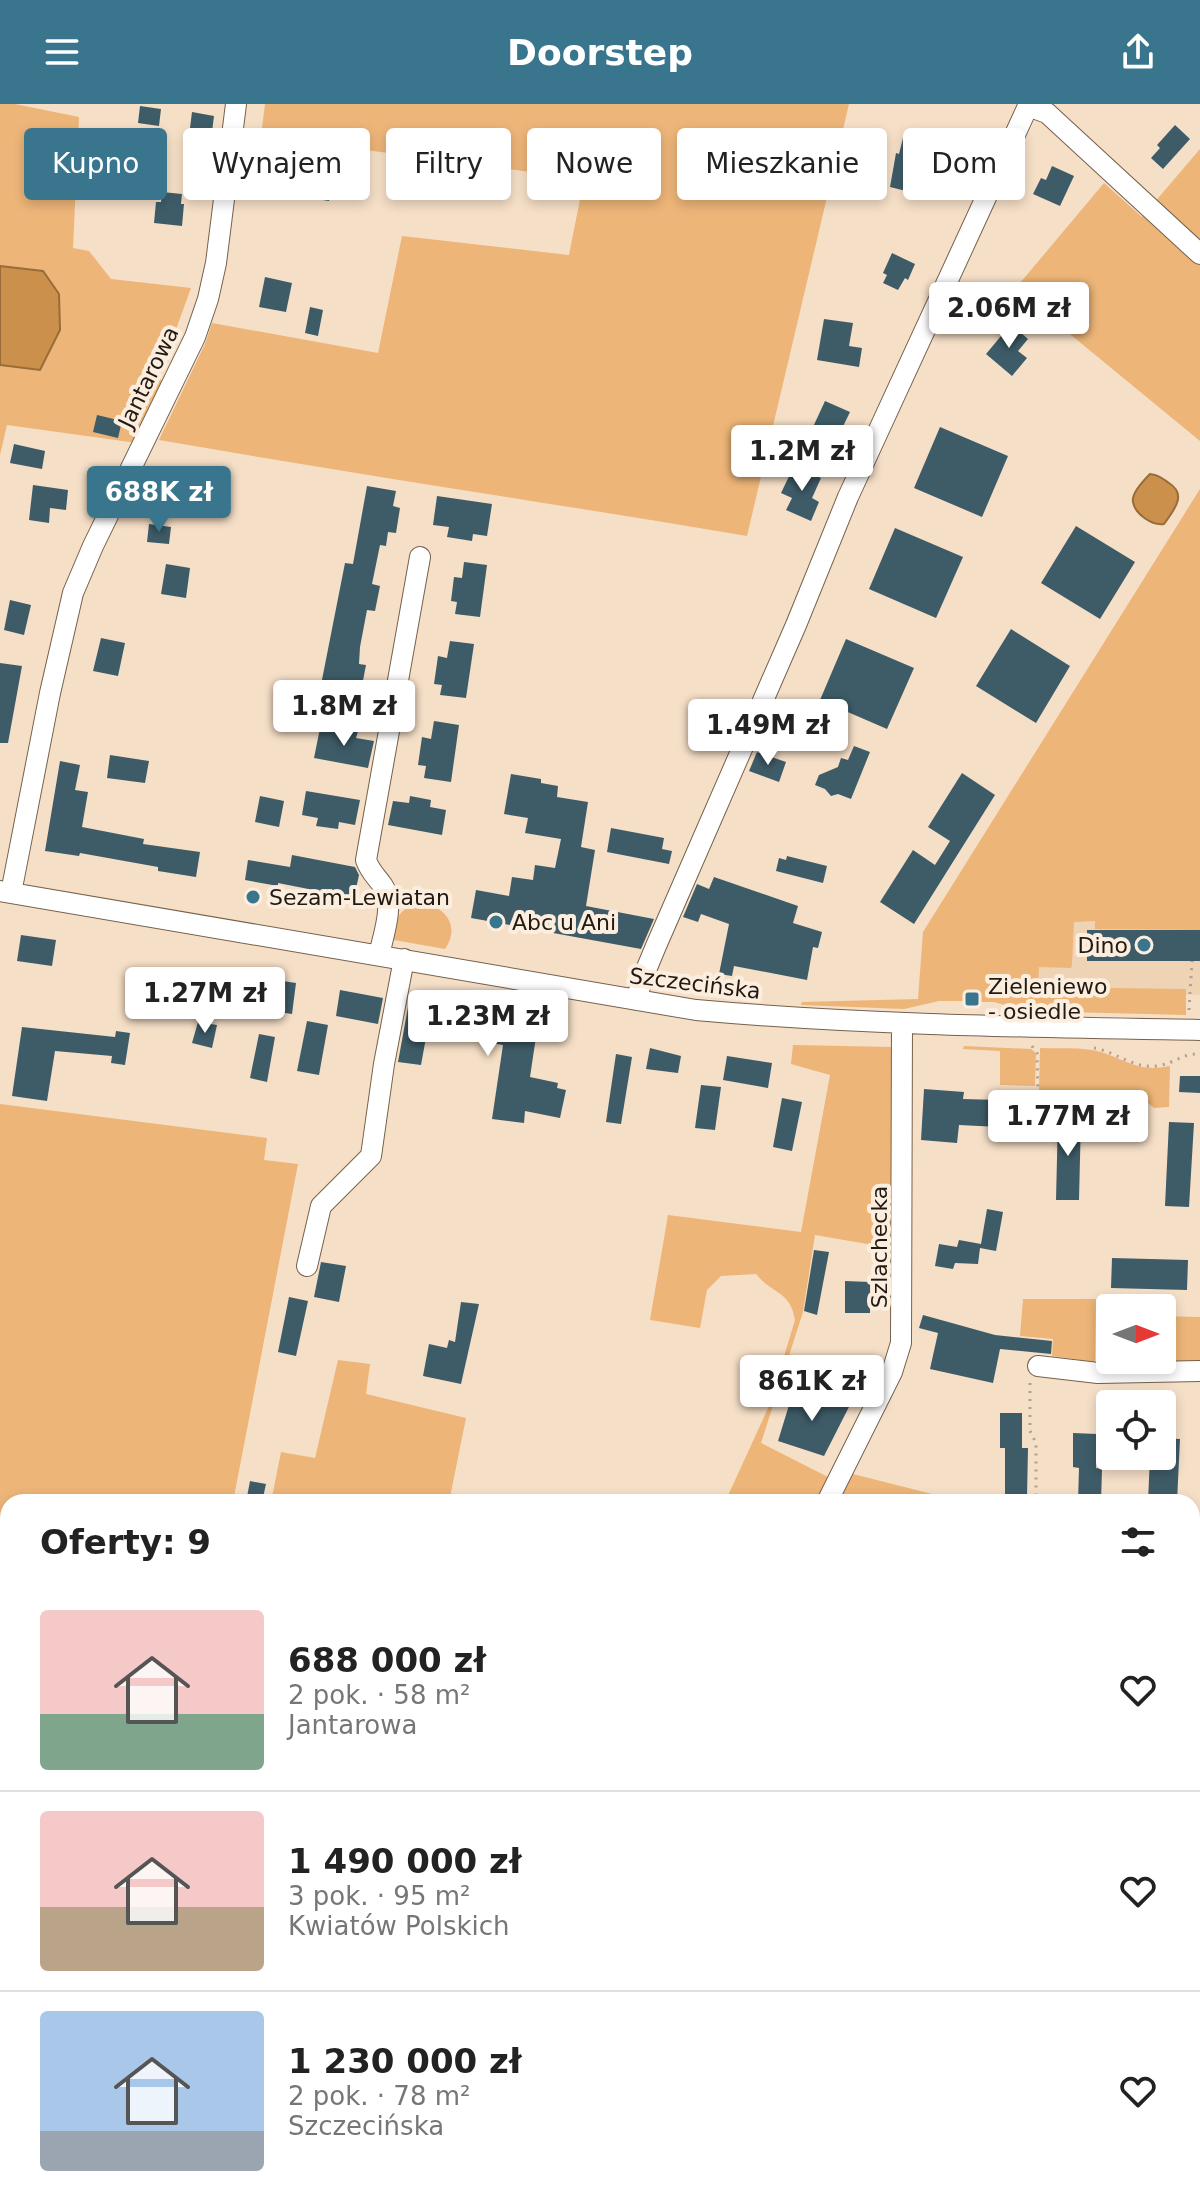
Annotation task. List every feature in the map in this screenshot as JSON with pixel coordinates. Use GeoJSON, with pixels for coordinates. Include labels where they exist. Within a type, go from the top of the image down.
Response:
{"type":"FeatureCollection","features":[{"type":"Feature","properties":{"kind":"street","name":"Jantarowa"},"geometry":{"type":"LineString","coordinates":[[6,892],[73,593],[195,337],[208,299],[216,263],[236,104]]}},
{"type":"Feature","properties":{"kind":"street"},"geometry":{"type":"LineString","coordinates":[[637,1000],[656,946],[848,497],[1029,105],[1047,113],[1200,254]]}},
{"type":"Feature","properties":{"kind":"street"},"geometry":{"type":"LineString","coordinates":[[379,955],[389,900],[385,888],[370,871],[366,860],[420,557]]}},
{"type":"Feature","properties":{"kind":"street","name":"Szczecińska"},"geometry":{"type":"LineString","coordinates":[[6,892],[696,1010],[902,1023],[1194,1024]]}},
{"type":"Feature","properties":{"kind":"street"},"geometry":{"type":"LineString","coordinates":[[307,1266],[321,1206],[371,1156],[404,959]]}},
{"type":"Feature","properties":{"kind":"street","name":"Szlachecka"},"geometry":{"type":"LineString","coordinates":[[831,1494],[892,1372],[901,1343],[902,1023]]}},
{"type":"Feature","properties":{"kind":"street"},"geometry":{"type":"LineString","coordinates":[[1038,1366],[1098,1373],[1200,1371]]}},
{"type":"Feature","properties":{"kind":"path"},"geometry":{"type":"LineString","coordinates":[[1192,961],[1194,1024]]}},
{"type":"Feature","properties":{"kind":"path"},"geometry":{"type":"LineString","coordinates":[[1030,1043],[1037,1053],[1038,1097],[1099,1111],[1105,1117]]}},
{"type":"Feature","properties":{"kind":"path"},"geometry":{"type":"LineString","coordinates":[[1104,1050],[1141,1066],[1170,1063],[1188,1053],[1200,1054]]}},
{"type":"Feature","properties":{"kind":"path"},"geometry":{"type":"LineString","coordinates":[[1036,1494],[1036,1443],[1030,1431],[1030,1384],[1031,1372],[1038,1366]]}},
{"type":"Feature","properties":{"kind":"shaded area"},"geometry":{"type":"Polygon","coordinates":[[[0,104],[15,104],[79,117],[78,128],[24,128],[24,200],[75,200],[73,248],[89,251],[111,279],[191,288],[159,376],[165,387],[137,443],[7,425],[0,455],[0,104]]]}},
{"type":"Feature","properties":{"kind":"shaded area"},"geometry":{"type":"Polygon","coordinates":[[[265,104],[849,104],[843,128],[677,128],[677,200],[826,200],[747,536],[159,440],[212,323],[378,353],[402,236],[569,255],[580,200],[661,200],[661,128],[527,128],[527,171],[511,169],[511,128],[386,128],[386,153],[370,151],[370,128],[262,128],[265,104]]]}},
{"type":"Feature","properties":{"kind":"shaded area"},"geometry":{"type":"Polygon","coordinates":[[[1200,149],[1200,441],[1015,289],[1104,183],[1142,217],[1200,149]]]}},
{"type":"Feature","properties":{"kind":"shaded area"},"geometry":{"type":"Polygon","coordinates":[[[0,266],[43,271],[59,294],[60,330],[40,370],[0,365],[0,266]]]}},
{"type":"Feature","properties":{"kind":"shaded area"},"geometry":{"type":"Polygon","coordinates":[[[1150,474],[1164,480],[1178,493],[1177,503],[1164,524],[1145,518],[1133,502],[1136,491],[1150,474]]]}},
{"type":"Feature","properties":{"kind":"shaded area"},"geometry":{"type":"Polygon","coordinates":[[[1200,489],[1200,930],[1095,929],[1095,921],[1074,922],[1071,968],[1039,967],[1038,987],[1186,989],[1186,1015],[1026,1011],[994,1002],[979,1002],[979,997],[904,1009],[801,1005],[802,1002],[918,999],[923,932],[1200,489]]]}},
{"type":"Feature","properties":{"kind":"shaded area"},"geometry":{"type":"Polygon","coordinates":[[[417,903],[435,907],[447,917],[451,932],[445,949],[394,940],[398,917],[417,903]]]}},
{"type":"Feature","properties":{"kind":"shaded area"},"geometry":{"type":"Polygon","coordinates":[[[1037,919],[1200,920],[1200,995],[1036,988],[1037,919]]]}},
{"type":"Feature","properties":{"kind":"shaded area"},"geometry":{"type":"Polygon","coordinates":[[[793,1045],[894,1047],[894,1219],[888,1244],[879,1246],[815,1235],[803,1312],[761,1443],[828,1477],[820,1494],[729,1494],[769,1406],[795,1320],[793,1310],[785,1298],[756,1274],[721,1276],[707,1290],[700,1328],[650,1320],[668,1215],[801,1232],[830,1075],[791,1064],[793,1045]]]}},
{"type":"Feature","properties":{"kind":"shaded area"},"geometry":{"type":"Polygon","coordinates":[[[964,1046],[1031,1049],[1036,1053],[1035,1086],[1000,1085],[1000,1051],[963,1049],[964,1046]]]}},
{"type":"Feature","properties":{"kind":"shaded area"},"geometry":{"type":"Polygon","coordinates":[[[1040,1048],[1090,1050],[1149,1068],[1170,1066],[1169,1107],[1154,1108],[1143,1099],[1098,1101],[1106,1110],[1102,1111],[1043,1098],[1039,1090],[1040,1048]]]}},
{"type":"Feature","properties":{"kind":"shaded area"},"geometry":{"type":"Polygon","coordinates":[[[0,1104],[267,1138],[264,1160],[298,1164],[235,1494],[0,1494],[0,1104]]]}},
{"type":"Feature","properties":{"kind":"shaded area"},"geometry":{"type":"Polygon","coordinates":[[[1023,1299],[1096,1299],[1095,1362],[1052,1356],[1053,1339],[1020,1336],[1023,1299]]]}},
{"type":"Feature","properties":{"kind":"shaded area"},"geometry":{"type":"Polygon","coordinates":[[[1176,1316],[1200,1317],[1200,1364],[1176,1364],[1176,1316]]]}},
{"type":"Feature","properties":{"kind":"shaded area"},"geometry":{"type":"Polygon","coordinates":[[[338,1360],[370,1364],[366,1394],[466,1418],[451,1494],[273,1494],[281,1452],[315,1458],[338,1360]]]}},
{"type":"Feature","properties":{"kind":"shaded area"},"geometry":{"type":"Polygon","coordinates":[[[849,1473],[932,1494],[838,1494],[849,1473]]]}},
{"type":"Feature","properties":{"kind":"building"},"geometry":{"type":"Polygon","coordinates":[[[140,106],[161,109],[159,126],[138,123],[140,106]]]}},
{"type":"Feature","properties":{"kind":"building"},"geometry":{"type":"Polygon","coordinates":[[[192,112],[214,116],[212,128],[190,128],[192,112]]]}},
{"type":"Feature","properties":{"kind":"building"},"geometry":{"type":"Polygon","coordinates":[[[1175,125],[1190,139],[1163,169],[1151,158],[1160,148],[1157,145],[1175,125]]]}},
{"type":"Feature","properties":{"kind":"building"},"geometry":{"type":"Polygon","coordinates":[[[903,138],[903,190],[890,187],[896,153],[899,154],[903,138]]]}},
{"type":"Feature","properties":{"kind":"building"},"geometry":{"type":"Polygon","coordinates":[[[1052,166],[1074,176],[1060,206],[1033,194],[1041,178],[1046,180],[1052,166]]]}},
{"type":"Feature","properties":{"kind":"building"},"geometry":{"type":"Polygon","coordinates":[[[167,192],[182,194],[182,226],[154,223],[156,202],[167,200],[167,192]]]}},
{"type":"Feature","properties":{"kind":"building"},"geometry":{"type":"Polygon","coordinates":[[[892,253],[915,264],[908,280],[905,278],[898,290],[883,283],[887,275],[883,273],[892,253]]]}},
{"type":"Feature","properties":{"kind":"building"},"geometry":{"type":"Polygon","coordinates":[[[265,277],[292,283],[286,312],[259,307],[265,277]]]}},
{"type":"Feature","properties":{"kind":"building"},"geometry":{"type":"Polygon","coordinates":[[[310,307],[323,310],[318,336],[305,333],[310,307]]]}},
{"type":"Feature","properties":{"kind":"building"},"geometry":{"type":"Polygon","coordinates":[[[824,319],[853,323],[849,346],[862,348],[859,367],[817,360],[824,319]]]}},
{"type":"Feature","properties":{"kind":"building"},"geometry":{"type":"Polygon","coordinates":[[[1011,324],[1028,339],[1018,351],[1027,358],[1012,376],[986,354],[1011,324]]]}},
{"type":"Feature","properties":{"kind":"building"},"geometry":{"type":"Polygon","coordinates":[[[825,401],[850,412],[831,451],[807,440],[825,401]]]}},
{"type":"Feature","properties":{"kind":"building"},"geometry":{"type":"Polygon","coordinates":[[[97,415],[122,421],[118,438],[93,432],[97,415]]]}},
{"type":"Feature","properties":{"kind":"building"},"geometry":{"type":"Polygon","coordinates":[[[940,427],[1008,456],[982,517],[914,488],[940,427]]]}},
{"type":"Feature","properties":{"kind":"building"},"geometry":{"type":"Polygon","coordinates":[[[14,444],[45,451],[42,469],[10,463],[14,444]]]}},
{"type":"Feature","properties":{"kind":"building"},"geometry":{"type":"Polygon","coordinates":[[[794,466],[821,478],[812,498],[819,502],[811,521],[786,510],[792,498],[781,493],[794,466]]]}},
{"type":"Feature","properties":{"kind":"building"},"geometry":{"type":"Polygon","coordinates":[[[33,485],[68,490],[66,510],[50,508],[49,523],[29,520],[33,485]]]}},
{"type":"Feature","properties":{"kind":"building"},"geometry":{"type":"Polygon","coordinates":[[[367,486],[396,491],[393,506],[400,508],[396,533],[388,532],[386,546],[380,545],[372,584],[380,586],[375,611],[367,610],[360,647],[359,664],[366,665],[361,691],[352,690],[349,706],[318,700],[345,563],[353,564],[367,486]]]}},
{"type":"Feature","properties":{"kind":"building"},"geometry":{"type":"Polygon","coordinates":[[[437,496],[492,504],[487,536],[473,534],[472,541],[447,537],[449,527],[433,525],[437,496]]]}},
{"type":"Feature","properties":{"kind":"building"},"geometry":{"type":"Polygon","coordinates":[[[149,524],[171,527],[169,544],[147,542],[149,524]]]}},
{"type":"Feature","properties":{"kind":"building"},"geometry":{"type":"Polygon","coordinates":[[[1076,526],[1135,562],[1100,619],[1041,583],[1076,526]]]}},
{"type":"Feature","properties":{"kind":"building"},"geometry":{"type":"Polygon","coordinates":[[[895,528],[963,557],[936,618],[869,589],[895,528]]]}},
{"type":"Feature","properties":{"kind":"building"},"geometry":{"type":"Polygon","coordinates":[[[464,562],[487,565],[480,617],[455,614],[457,602],[451,601],[454,577],[462,578],[464,562]]]}},
{"type":"Feature","properties":{"kind":"building"},"geometry":{"type":"Polygon","coordinates":[[[166,564],[190,568],[186,598],[161,594],[166,564]]]}},
{"type":"Feature","properties":{"kind":"building"},"geometry":{"type":"Polygon","coordinates":[[[10,600],[31,605],[24,635],[4,630],[10,600]]]}},
{"type":"Feature","properties":{"kind":"building"},"geometry":{"type":"Polygon","coordinates":[[[1011,629],[1070,666],[1036,723],[976,686],[1011,629]]]}},
{"type":"Feature","properties":{"kind":"building"},"geometry":{"type":"Polygon","coordinates":[[[101,638],[125,643],[118,676],[93,671],[101,638]]]}},
{"type":"Feature","properties":{"kind":"building"},"geometry":{"type":"Polygon","coordinates":[[[846,639],[914,668],[887,729],[820,700],[846,639]]]}},
{"type":"Feature","properties":{"kind":"building"},"geometry":{"type":"Polygon","coordinates":[[[450,641],[474,644],[466,698],[440,695],[442,685],[434,684],[438,656],[447,658],[450,641]]]}},
{"type":"Feature","properties":{"kind":"building"},"geometry":{"type":"Polygon","coordinates":[[[0,663],[22,666],[8,743],[0,743],[0,663]]]}},
{"type":"Feature","properties":{"kind":"building"},"geometry":{"type":"Polygon","coordinates":[[[434,721],[459,725],[451,782],[424,778],[426,766],[418,765],[422,737],[431,739],[434,721]]]}},
{"type":"Feature","properties":{"kind":"building"},"geometry":{"type":"Polygon","coordinates":[[[338,727],[358,731],[356,738],[374,741],[368,768],[314,758],[320,728],[338,732],[338,727]]]}},
{"type":"Feature","properties":{"kind":"building"},"geometry":{"type":"Polygon","coordinates":[[[854,746],[870,752],[851,799],[838,794],[831,796],[815,785],[819,775],[838,767],[841,758],[848,760],[854,746]]]}},
{"type":"Feature","properties":{"kind":"building"},"geometry":{"type":"Polygon","coordinates":[[[757,752],[786,762],[779,782],[749,771],[757,752]]]}},
{"type":"Feature","properties":{"kind":"building"},"geometry":{"type":"Polygon","coordinates":[[[110,755],[149,761],[145,783],[107,778],[110,755]]]}},
{"type":"Feature","properties":{"kind":"building"},"geometry":{"type":"Polygon","coordinates":[[[60,761],[80,765],[75,790],[88,792],[82,827],[144,839],[143,844],[200,852],[196,877],[80,853],[79,856],[45,851],[60,761]]]}},
{"type":"Feature","properties":{"kind":"building"},"geometry":{"type":"Polygon","coordinates":[[[962,773],[995,795],[914,924],[880,902],[913,850],[935,865],[950,841],[928,827],[962,773]]]}},
{"type":"Feature","properties":{"kind":"building"},"geometry":{"type":"Polygon","coordinates":[[[511,774],[541,779],[541,783],[558,786],[557,797],[588,802],[581,847],[595,850],[586,906],[654,919],[641,949],[471,918],[476,890],[509,896],[512,877],[533,880],[535,865],[555,868],[561,839],[525,833],[528,818],[504,814],[511,774]]]}},
{"type":"Feature","properties":{"kind":"building"},"geometry":{"type":"Polygon","coordinates":[[[306,791],[360,800],[355,825],[339,822],[338,829],[316,826],[318,818],[302,815],[306,791]]]}},
{"type":"Feature","properties":{"kind":"building"},"geometry":{"type":"Polygon","coordinates":[[[260,796],[284,801],[279,827],[255,822],[260,796]]]}},
{"type":"Feature","properties":{"kind":"building"},"geometry":{"type":"Polygon","coordinates":[[[410,796],[431,800],[430,807],[446,810],[442,835],[388,825],[393,801],[409,803],[410,796]]]}},
{"type":"Feature","properties":{"kind":"building"},"geometry":{"type":"Polygon","coordinates":[[[611,828],[664,838],[662,849],[672,851],[669,864],[607,852],[611,828]]]}},
{"type":"Feature","properties":{"kind":"building"},"geometry":{"type":"Polygon","coordinates":[[[292,855],[355,867],[359,875],[354,898],[278,883],[278,886],[245,880],[248,860],[290,867],[292,855]]]}},
{"type":"Feature","properties":{"kind":"building"},"geometry":{"type":"Polygon","coordinates":[[[787,856],[827,866],[823,883],[776,871],[779,858],[786,860],[787,856]]]}},
{"type":"Feature","properties":{"kind":"building"},"geometry":{"type":"Polygon","coordinates":[[[714,877],[798,906],[793,923],[822,932],[818,948],[813,947],[807,980],[734,966],[732,976],[719,974],[729,924],[701,914],[698,922],[683,917],[697,884],[709,889],[714,877]]]}},
{"type":"Feature","properties":{"kind":"building","name":"Dino"},"geometry":{"type":"Polygon","coordinates":[[[1087,930],[1200,930],[1200,961],[1087,961],[1087,930]]]}},
{"type":"Feature","properties":{"kind":"building"},"geometry":{"type":"Polygon","coordinates":[[[21,935],[56,940],[52,966],[17,961],[21,935]]]}},
{"type":"Feature","properties":{"kind":"building"},"geometry":{"type":"Polygon","coordinates":[[[244,975],[296,983],[292,1014],[239,1006],[244,975]]]}},
{"type":"Feature","properties":{"kind":"building"},"geometry":{"type":"Polygon","coordinates":[[[340,990],[383,998],[378,1024],[336,1016],[340,990]]]}},
{"type":"Feature","properties":{"kind":"building"},"geometry":{"type":"Polygon","coordinates":[[[409,1002],[496,1016],[495,1024],[537,1030],[530,1077],[558,1083],[557,1088],[566,1090],[560,1118],[525,1111],[524,1123],[492,1119],[503,1045],[427,1032],[421,1065],[398,1062],[409,1002]]]}},
{"type":"Feature","properties":{"kind":"building"},"geometry":{"type":"Polygon","coordinates":[[[307,1021],[328,1025],[319,1075],[297,1071],[307,1021]]]}},
{"type":"Feature","properties":{"kind":"building"},"geometry":{"type":"Polygon","coordinates":[[[198,1022],[217,1025],[212,1048],[192,1043],[198,1022]]]}},
{"type":"Feature","properties":{"kind":"building"},"geometry":{"type":"Polygon","coordinates":[[[22,1027],[115,1037],[116,1031],[130,1033],[125,1065],[111,1063],[112,1056],[55,1051],[47,1101],[12,1096],[22,1027]]]}},
{"type":"Feature","properties":{"kind":"building"},"geometry":{"type":"Polygon","coordinates":[[[259,1034],[275,1037],[267,1082],[250,1078],[259,1034]]]}},
{"type":"Feature","properties":{"kind":"building"},"geometry":{"type":"Polygon","coordinates":[[[650,1048],[681,1056],[678,1073],[646,1069],[650,1048]]]}},
{"type":"Feature","properties":{"kind":"building"},"geometry":{"type":"Polygon","coordinates":[[[616,1054],[632,1057],[621,1124],[606,1122],[616,1054]]]}},
{"type":"Feature","properties":{"kind":"building"},"geometry":{"type":"Polygon","coordinates":[[[727,1056],[772,1063],[768,1088],[723,1080],[727,1056]]]}},
{"type":"Feature","properties":{"kind":"building"},"geometry":{"type":"Polygon","coordinates":[[[1180,1076],[1200,1076],[1200,1093],[1179,1092],[1180,1076]]]}},
{"type":"Feature","properties":{"kind":"building"},"geometry":{"type":"Polygon","coordinates":[[[701,1085],[721,1087],[715,1130],[695,1128],[701,1085]]]}},
{"type":"Feature","properties":{"kind":"building"},"geometry":{"type":"Polygon","coordinates":[[[924,1089],[964,1092],[963,1099],[1000,1100],[999,1127],[959,1125],[957,1143],[921,1140],[924,1089]]]}},
{"type":"Feature","properties":{"kind":"building"},"geometry":{"type":"Polygon","coordinates":[[[782,1098],[802,1102],[792,1151],[773,1147],[782,1098]]]}},
{"type":"Feature","properties":{"kind":"building"},"geometry":{"type":"Polygon","coordinates":[[[1058,1116],[1081,1117],[1079,1200],[1056,1200],[1058,1116]]]}},
{"type":"Feature","properties":{"kind":"building"},"geometry":{"type":"Polygon","coordinates":[[[1169,1122],[1194,1123],[1189,1207],[1165,1206],[1169,1122]]]}},
{"type":"Feature","properties":{"kind":"building"},"geometry":{"type":"Polygon","coordinates":[[[987,1209],[1003,1212],[996,1251],[980,1248],[978,1264],[955,1263],[953,1269],[935,1266],[939,1244],[957,1247],[959,1240],[981,1244],[987,1209]]]}},
{"type":"Feature","properties":{"kind":"building"},"geometry":{"type":"Polygon","coordinates":[[[814,1250],[829,1252],[817,1315],[804,1311],[814,1250]]]}},
{"type":"Feature","properties":{"kind":"building"},"geometry":{"type":"Polygon","coordinates":[[[1112,1258],[1188,1260],[1187,1290],[1111,1288],[1112,1258]]]}},
{"type":"Feature","properties":{"kind":"building"},"geometry":{"type":"Polygon","coordinates":[[[321,1262],[346,1266],[339,1302],[314,1297],[321,1262]]]}},
{"type":"Feature","properties":{"kind":"building"},"geometry":{"type":"Polygon","coordinates":[[[845,1281],[870,1282],[870,1313],[845,1313],[845,1281]]]}},
{"type":"Feature","properties":{"kind":"building"},"geometry":{"type":"Polygon","coordinates":[[[289,1297],[308,1301],[296,1356],[278,1352],[289,1297]]]}},
{"type":"Feature","properties":{"kind":"building"},"geometry":{"type":"Polygon","coordinates":[[[461,1302],[479,1304],[461,1384],[423,1376],[429,1344],[447,1348],[449,1340],[455,1342],[461,1302]]]}},
{"type":"Feature","properties":{"kind":"building"},"geometry":{"type":"Polygon","coordinates":[[[923,1315],[995,1335],[1052,1341],[1051,1354],[1000,1349],[993,1383],[930,1369],[938,1333],[919,1328],[923,1315]]]}},
{"type":"Feature","properties":{"kind":"building"},"geometry":{"type":"Polygon","coordinates":[[[793,1392],[835,1405],[853,1399],[824,1456],[778,1441],[793,1392]]]}},
{"type":"Feature","properties":{"kind":"building"},"geometry":{"type":"Polygon","coordinates":[[[1000,1413],[1022,1413],[1022,1448],[1028,1448],[1027,1494],[1005,1494],[1005,1448],[1000,1448],[1000,1413]]]}},
{"type":"Feature","properties":{"kind":"building"},"geometry":{"type":"Polygon","coordinates":[[[1073,1433],[1096,1434],[1096,1470],[1102,1470],[1101,1494],[1078,1494],[1079,1468],[1073,1467],[1073,1433]]]}},
{"type":"Feature","properties":{"kind":"building"},"geometry":{"type":"Polygon","coordinates":[[[1176,1439],[1180,1439],[1177,1494],[1148,1494],[1149,1470],[1176,1470],[1176,1439]]]}},
{"type":"Feature","properties":{"kind":"building"},"geometry":{"type":"Polygon","coordinates":[[[250,1481],[266,1484],[264,1494],[248,1494],[250,1481]]]}},
{"type":"Feature","properties":{"kind":"place","name":"Sezam-Lewiatan"},"geometry":{"type":"Point","coordinates":[253,897]}},
{"type":"Feature","properties":{"kind":"place","name":"Abc u Ani"},"geometry":{"type":"Point","coordinates":[496,922]}},
{"type":"Feature","properties":{"kind":"place","name":"Dino"},"geometry":{"type":"Point","coordinates":[1144,945]}},
{"type":"Feature","properties":{"kind":"place","name":"Zieleniewo - osiedle"},"geometry":{"type":"Point","coordinates":[972,999]}}]}
